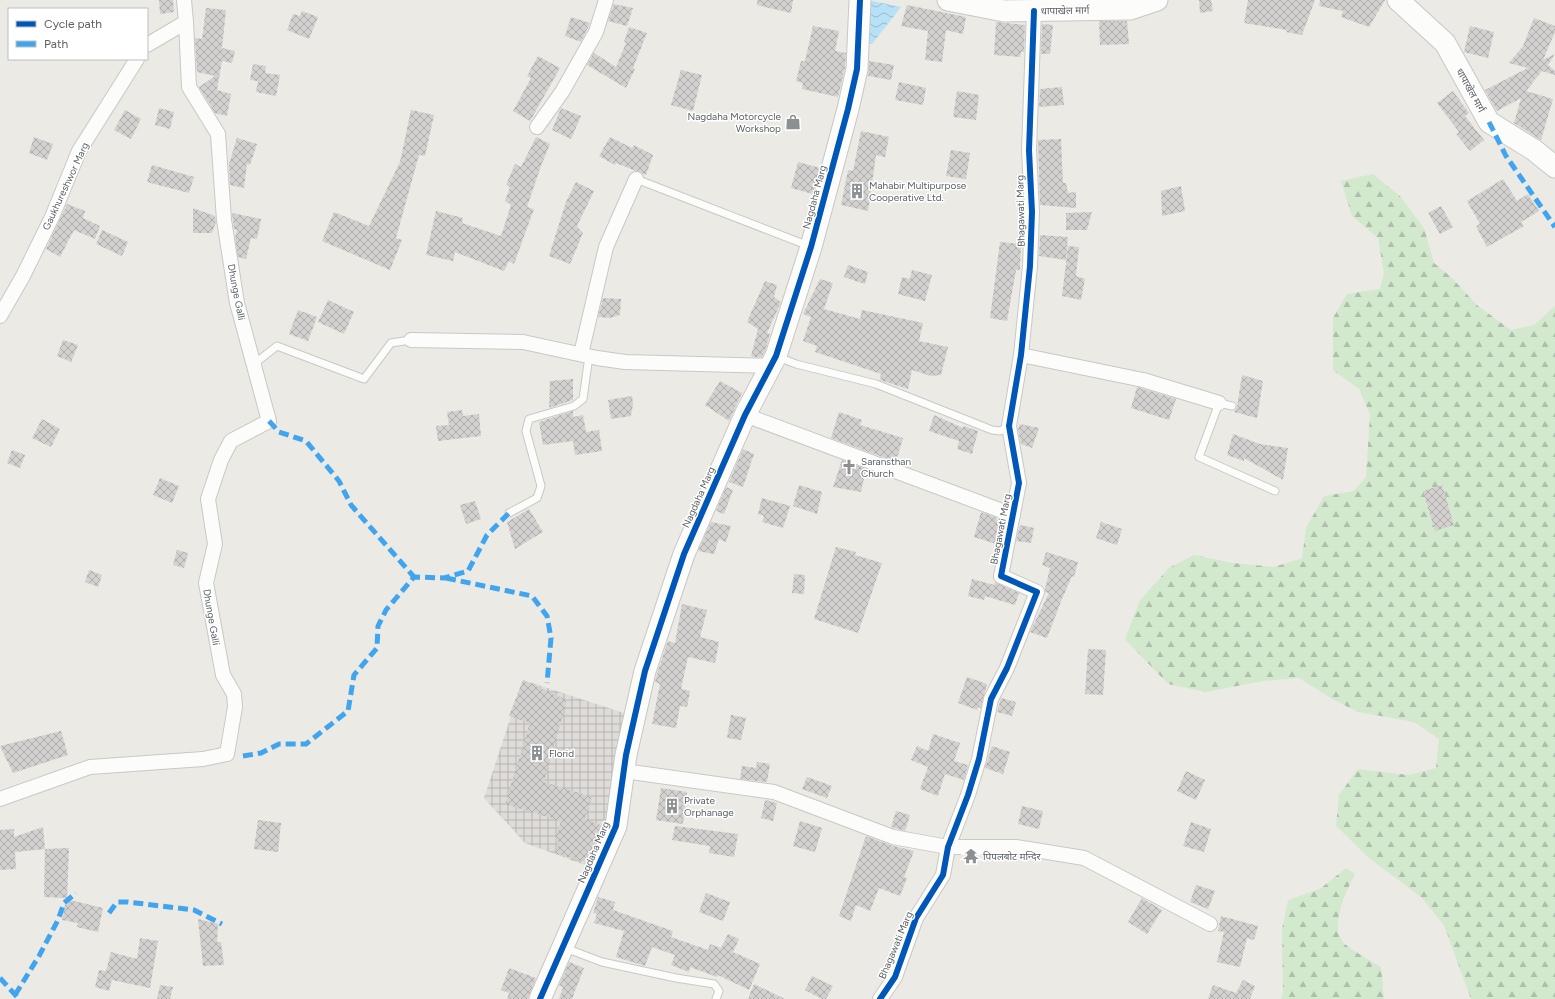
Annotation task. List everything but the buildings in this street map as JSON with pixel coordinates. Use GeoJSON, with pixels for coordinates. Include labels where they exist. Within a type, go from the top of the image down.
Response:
{"type":"FeatureCollection","features":[{"type":"Feature","properties":{"kind":"street"},"geometry":{"type":"LineString","coordinates":[[148,44],[186,22],[184,0]]}},
{"type":"Feature","properties":{"kind":"street"},"geometry":{"type":"LineString","coordinates":[[537,127],[562,92],[596,32],[606,0]]}},
{"type":"Feature","properties":{"kind":"street","name":"Nagdaha Marg"},"geometry":{"type":"LineString","coordinates":[[540,999],[616,826],[624,771],[645,671],[682,561],[745,415],[774,361],[811,247],[848,109],[856,69],[860,0]]}},
{"type":"Feature","properties":{"kind":"street","name":"धापाखेल मार्ग"},"geometry":{"type":"LineString","coordinates":[[948,0],[1004,11],[1046,7],[1130,9],[1157,0]]}},
{"type":"Feature","properties":{"kind":"street","name":"धापाखेल मार्ग"},"geometry":{"type":"LineString","coordinates":[[1398,0],[1446,43],[1489,122],[1534,150],[1555,167]]}},
{"type":"Feature","properties":{"kind":"street","name":"Bhagawati Marg"},"geometry":{"type":"LineString","coordinates":[[880,999],[895,977],[916,918],[943,875],[948,846],[968,795],[977,766],[991,699],[1008,668],[1037,592],[1001,576],[1019,483],[1009,426],[1021,355],[1030,266],[1032,212],[1029,150],[1046,7]]}},
{"type":"Feature","properties":{"kind":"street","name":"Dhunge Galli"},"geometry":{"type":"LineString","coordinates":[[0,799],[90,767],[203,759],[227,754],[235,707],[234,694],[223,675],[206,583],[215,544],[208,499],[221,460],[231,441],[270,422],[237,303],[224,220],[218,134],[189,87],[186,22]]}},
{"type":"Feature","properties":{"kind":"street","name":"Gaukhureshwor Marg"},"geometry":{"type":"LineString","coordinates":[[2,307],[23,276],[79,151],[136,60]]}},
{"type":"Feature","properties":{"kind":"street"},"geometry":{"type":"LineString","coordinates":[[585,355],[606,247],[636,179]]}},
{"type":"Feature","properties":{"kind":"street"},"geometry":{"type":"LineString","coordinates":[[411,340],[523,342],[625,362],[774,361]]}},
{"type":"Feature","properties":{"kind":"street"},"geometry":{"type":"LineString","coordinates":[[1021,355],[1143,380],[1226,405]]}},
{"type":"Feature","properties":{"kind":"street"},"geometry":{"type":"LineString","coordinates":[[745,415],[1013,515]]}},
{"type":"Feature","properties":{"kind":"street"},"geometry":{"type":"LineString","coordinates":[[624,771],[774,792],[893,837],[948,846],[1016,847],[1084,858],[1210,924]]}},
{"type":"Feature","properties":{"kind":"lane"},"geometry":{"type":"LineString","coordinates":[[636,179],[811,247]]}},
{"type":"Feature","properties":{"kind":"lane"},"geometry":{"type":"LineString","coordinates":[[254,364],[278,346],[364,379],[391,343],[411,340]]}},
{"type":"Feature","properties":{"kind":"lane"},"geometry":{"type":"LineString","coordinates":[[509,512],[537,498],[541,486],[526,431],[529,419],[574,406],[583,399],[585,355]]}},
{"type":"Feature","properties":{"kind":"lane"},"geometry":{"type":"LineString","coordinates":[[774,361],[796,364],[876,384],[992,430],[1000,431],[1009,426]]}},
{"type":"Feature","properties":{"kind":"lane"},"geometry":{"type":"LineString","coordinates":[[1226,405],[1199,457],[1275,491]]}},
{"type":"Feature","properties":{"kind":"lane"},"geometry":{"type":"LineString","coordinates":[[563,947],[602,962],[676,978],[714,984],[719,991],[716,999]]}},
{"type":"Feature","properties":{"kind":"shaded area","name":"Florid"},"geometry":{"type":"Polygon","coordinates":[[[523,680],[627,714],[612,827],[593,868],[525,843],[484,798],[523,680]]]}},
{"type":"Feature","properties":{"kind":"green space"},"geometry":{"type":"Polygon","coordinates":[[[1373,174],[1400,196],[1424,228],[1434,263],[1451,277],[1478,306],[1511,330],[1534,325],[1555,306],[1555,999],[1471,999],[1444,925],[1421,897],[1369,858],[1336,826],[1339,795],[1358,769],[1409,775],[1436,768],[1439,739],[1414,722],[1358,712],[1334,700],[1299,678],[1263,681],[1206,692],[1168,684],[1125,639],[1140,600],[1169,568],[1194,555],[1233,563],[1274,567],[1302,558],[1306,528],[1324,496],[1354,491],[1366,477],[1370,414],[1359,389],[1333,370],[1333,318],[1347,294],[1380,289],[1384,273],[1378,238],[1352,216],[1341,181],[1373,174]]]}},
{"type":"Feature","properties":{"kind":"green space"},"geometry":{"type":"Polygon","coordinates":[[[1346,868],[1355,874],[1341,907],[1338,926],[1339,934],[1344,944],[1381,967],[1384,999],[1281,999],[1283,992],[1282,929],[1288,900],[1320,889],[1346,868]]]}},
{"type":"Feature","properties":{"kind":"water"},"geometry":{"type":"Polygon","coordinates":[[[868,0],[901,7],[872,44],[863,42],[868,0]]]}},
{"type":"Feature","properties":{"kind":"marked path"},"geometry":{"type":"LineString","coordinates":[[1489,122],[1506,156],[1555,227]]}},
{"type":"Feature","properties":{"kind":"marked path"},"geometry":{"type":"LineString","coordinates":[[269,421],[279,432],[306,441],[339,481],[351,505],[414,577]]}},
{"type":"Feature","properties":{"kind":"marked path"},"geometry":{"type":"LineString","coordinates":[[243,756],[261,753],[279,744],[306,744],[348,711],[354,675],[377,648],[378,626],[386,610],[414,577],[444,578],[468,571],[487,535],[509,513]]}},
{"type":"Feature","properties":{"kind":"marked path"},"geometry":{"type":"LineString","coordinates":[[446,578],[532,596],[547,616],[551,638],[547,683]]}},
{"type":"Feature","properties":{"kind":"marked path"},"geometry":{"type":"LineString","coordinates":[[15,995],[39,956],[58,920],[64,903],[76,893]]}},
{"type":"Feature","properties":{"kind":"marked path"},"geometry":{"type":"LineString","coordinates":[[109,913],[117,902],[128,902],[194,910],[222,924]]}},
{"type":"Feature","properties":{"kind":"marked path"},"geometry":{"type":"LineString","coordinates":[[0,978],[19,999]]}},
{"type":"Feature","properties":{"kind":"cycle path"},"geometry":{"type":"LineString","coordinates":[[540,999],[616,826],[626,755],[645,671],[684,554],[745,415],[776,356],[811,247],[848,109],[857,69],[860,0]]}},
{"type":"Feature","properties":{"kind":"cycle path"},"geometry":{"type":"LineString","coordinates":[[880,999],[895,977],[916,918],[943,875],[948,847],[968,795],[979,759],[991,699],[1007,668],[1037,592],[1001,576],[1019,483],[1009,426],[1021,355],[1030,266],[1032,212],[1029,150],[1034,11]]}},
{"type":"Feature","properties":{"kind":"place","name":"Nagdaha Motorcycle Workshop"},"geometry":{"type":"Point","coordinates":[793,122]}},
{"type":"Feature","properties":{"kind":"place","name":"Mahabir Multipurpose Cooperative Ltd."},"geometry":{"type":"Point","coordinates":[857,191]}},
{"type":"Feature","properties":{"kind":"place","name":"Saransthan Church"},"geometry":{"type":"Point","coordinates":[849,467]}},
{"type":"Feature","properties":{"kind":"place","name":"Florid"},"geometry":{"type":"Point","coordinates":[537,753]}},
{"type":"Feature","properties":{"kind":"place","name":"Private Orphanage"},"geometry":{"type":"Point","coordinates":[672,806]}},
{"type":"Feature","properties":{"kind":"place","name":"पिपलबोट मन्दिर"},"geometry":{"type":"Point","coordinates":[971,856]}}]}
